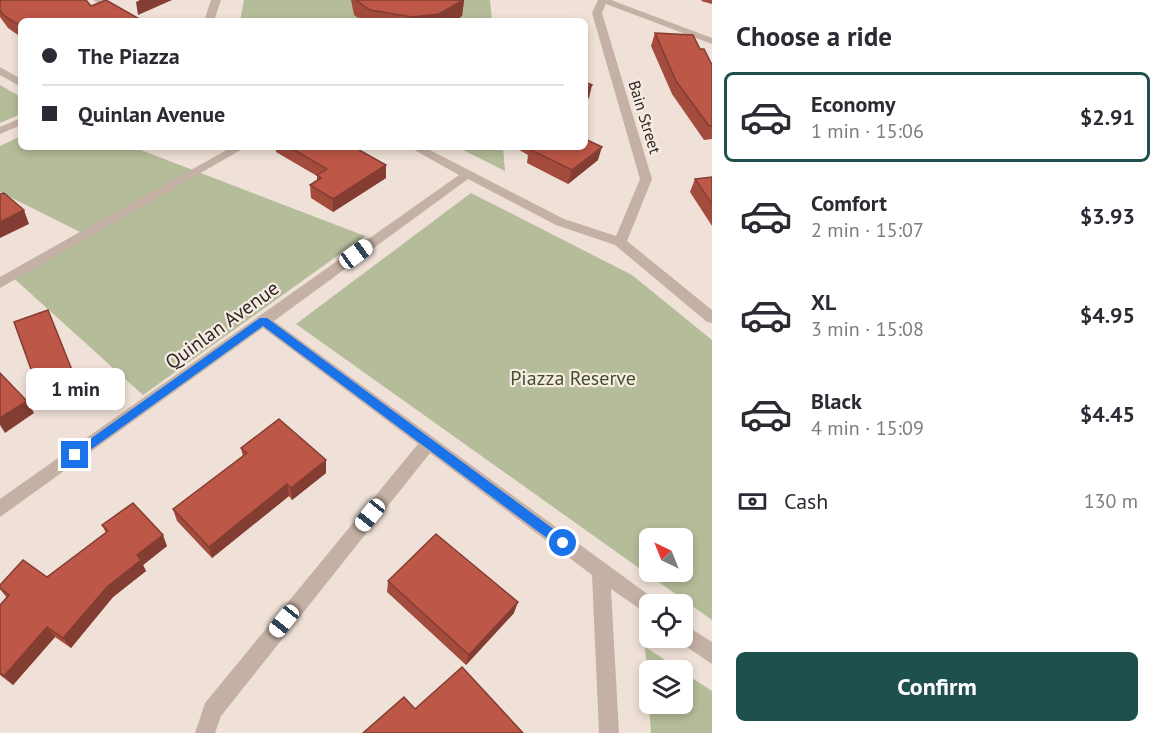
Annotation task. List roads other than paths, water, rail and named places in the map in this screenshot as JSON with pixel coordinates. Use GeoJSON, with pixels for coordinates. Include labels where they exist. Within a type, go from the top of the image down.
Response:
{"type":"FeatureCollection","features":[{"type":"Feature","properties":{"kind":"street"},"geometry":{"type":"LineString","coordinates":[[98,0],[130,18]]}},
{"type":"Feature","properties":{"kind":"street"},"geometry":{"type":"LineString","coordinates":[[210,18],[216,0]]}},
{"type":"Feature","properties":{"kind":"street"},"geometry":{"type":"LineString","coordinates":[[603,0],[712,41]]}},
{"type":"Feature","properties":{"kind":"street","name":"Bain Street"},"geometry":{"type":"LineString","coordinates":[[603,0],[597,13],[646,179],[620,242]]}},
{"type":"Feature","properties":{"kind":"street"},"geometry":{"type":"LineString","coordinates":[[0,70],[18,82]]}},
{"type":"Feature","properties":{"kind":"street"},"geometry":{"type":"LineString","coordinates":[[0,131],[18,122]]}},
{"type":"Feature","properties":{"kind":"street"},"geometry":{"type":"LineString","coordinates":[[0,283],[235,150]]}},
{"type":"Feature","properties":{"kind":"street"},"geometry":{"type":"LineString","coordinates":[[421,150],[560,222],[620,242],[712,318]]}},
{"type":"Feature","properties":{"kind":"street","name":"Quinlan Avenue"},"geometry":{"type":"LineString","coordinates":[[0,509],[468,174]]}},
{"type":"Feature","properties":{"kind":"street"},"geometry":{"type":"LineString","coordinates":[[264,321],[639,599]]}},
{"type":"Feature","properties":{"kind":"street"},"geometry":{"type":"LineString","coordinates":[[206,733],[212,710],[428,444]]}},
{"type":"Feature","properties":{"kind":"street"},"geometry":{"type":"LineString","coordinates":[[601,571],[609,733]]}},
{"type":"Feature","properties":{"kind":"street"},"geometry":{"type":"LineString","coordinates":[[693,640],[712,654]]}},
{"type":"Feature","properties":{"kind":"park label","name":"Piazza Reserve"},"geometry":{"type":"Point","coordinates":[573,378]}}]}
